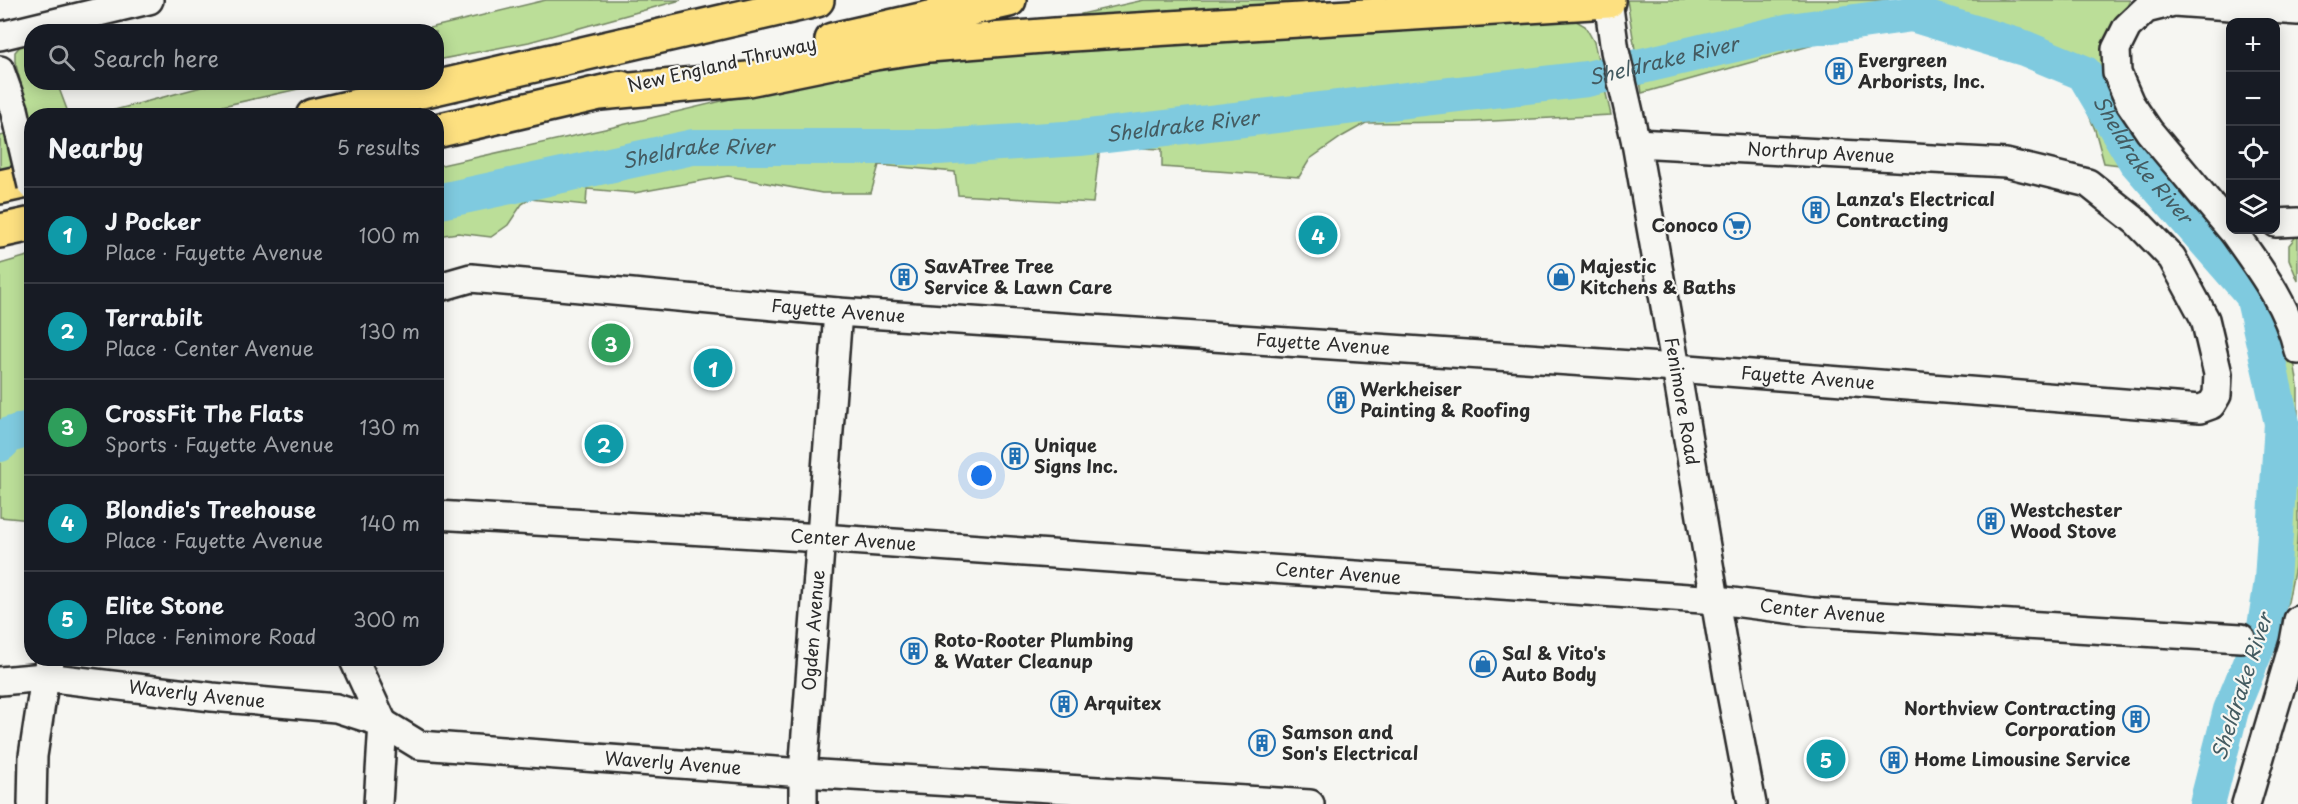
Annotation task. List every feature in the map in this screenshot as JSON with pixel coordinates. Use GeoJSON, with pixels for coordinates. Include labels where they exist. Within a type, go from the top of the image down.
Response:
{"type":"FeatureCollection","features":[{"type":"Feature","properties":{"kind":"highway"},"geometry":{"type":"LineString","coordinates":[[444,86],[817,0]]}},
{"type":"Feature","properties":{"kind":"highway","name":"New England Thruway"},"geometry":{"type":"LineString","coordinates":[[444,129],[1009,0]]}},
{"type":"Feature","properties":{"kind":"highway"},"geometry":{"type":"LineString","coordinates":[[600,93],[748,79],[875,53],[930,45],[1608,0]]}},
{"type":"Feature","properties":{"kind":"highway"},"geometry":{"type":"LineString","coordinates":[[348,108],[426,90]]}},
{"type":"Feature","properties":{"kind":"highway"},"geometry":{"type":"LineString","coordinates":[[0,187],[24,182]]}},
{"type":"Feature","properties":{"kind":"highway"},"geometry":{"type":"LineString","coordinates":[[0,231],[24,226]]}},
{"type":"Feature","properties":{"kind":"street"},"geometry":{"type":"LineString","coordinates":[[50,24],[149,0]]}},
{"type":"Feature","properties":{"kind":"street","name":"Fenimore Road"},"geometry":{"type":"LineString","coordinates":[[1608,0],[1616,51],[1636,143],[1752,804]]}},
{"type":"Feature","properties":{"kind":"street"},"geometry":{"type":"LineString","coordinates":[[2226,222],[2148,131],[2130,102],[2117,73],[2116,49],[2127,27],[2146,9],[2174,2],[2298,11]]}},
{"type":"Feature","properties":{"kind":"street"},"geometry":{"type":"LineString","coordinates":[[0,36],[24,30]]}},
{"type":"Feature","properties":{"kind":"street"},"geometry":{"type":"LineString","coordinates":[[0,70],[14,110],[24,152]]}},
{"type":"Feature","properties":{"kind":"street","name":"Northrup Avenue"},"geometry":{"type":"LineString","coordinates":[[1636,143],[2007,164],[2088,183],[2137,222],[2172,258],[2205,319],[2218,374],[2217,395],[2211,405]]}},
{"type":"Feature","properties":{"kind":"street"},"geometry":{"type":"LineString","coordinates":[[2280,223],[2298,222]]}},
{"type":"Feature","properties":{"kind":"street"},"geometry":{"type":"LineString","coordinates":[[2235,234],[2277,294],[2294,331],[2298,350]]}},
{"type":"Feature","properties":{"kind":"street","name":"Fayette Avenue"},"geometry":{"type":"LineString","coordinates":[[444,286],[471,278],[838,312],[1676,368],[2200,410],[2211,405]]}},
{"type":"Feature","properties":{"kind":"street","name":"Ogden Avenue"},"geometry":{"type":"LineString","coordinates":[[803,804],[803,773],[838,312]]}},
{"type":"Feature","properties":{"kind":"street","name":"Center Avenue"},"geometry":{"type":"LineString","coordinates":[[444,515],[821,537],[1717,600],[1812,612],[2241,638]]}},
{"type":"Feature","properties":{"kind":"street"},"geometry":{"type":"LineString","coordinates":[[2246,804],[2290,636]]}},
{"type":"Feature","properties":{"kind":"street"},"geometry":{"type":"LineString","coordinates":[[357,666],[383,723],[378,804]]}},
{"type":"Feature","properties":{"kind":"street"},"geometry":{"type":"LineString","coordinates":[[32,804],[33,756],[48,668]]}},
{"type":"Feature","properties":{"kind":"street","name":"Waverly Avenue"},"geometry":{"type":"LineString","coordinates":[[0,681],[48,668],[212,697],[336,708],[383,723],[419,745],[803,773],[1310,804]]}},
{"type":"Feature","properties":{"kind":"green space"},"geometry":{"type":"Polygon","coordinates":[[[546,0],[681,0],[529,42],[444,59],[444,25],[546,0]]]}},
{"type":"Feature","properties":{"kind":"green space"},"geometry":{"type":"Polygon","coordinates":[[[1144,0],[1370,0],[1081,22],[1081,14],[1144,0]]]}},
{"type":"Feature","properties":{"kind":"green space"},"geometry":{"type":"Polygon","coordinates":[[[1627,0],[2130,0],[2107,51],[2226,226],[2226,234],[2231,234],[2234,238],[2290,336],[2298,386],[2298,527],[2295,567],[2288,602],[2280,616],[2268,625],[2244,632],[2261,610],[2274,427],[2240,301],[2128,166],[2104,163],[2095,130],[2073,75],[1903,24],[1825,33],[1813,45],[1642,93],[1627,0]]]}},
{"type":"Feature","properties":{"kind":"green space"},"geometry":{"type":"Polygon","coordinates":[[[1571,18],[1585,26],[1594,42],[1611,115],[1473,122],[1366,123],[1310,159],[1299,177],[1162,167],[1162,149],[1100,146],[1093,203],[958,195],[955,172],[879,165],[871,193],[822,193],[728,176],[634,193],[587,189],[586,205],[530,199],[522,204],[508,225],[491,237],[458,233],[444,235],[444,164],[852,70],[1103,47],[1571,18]]]}},
{"type":"Feature","properties":{"kind":"green space"},"geometry":{"type":"Polygon","coordinates":[[[23,43],[24,90],[60,90],[66,108],[27,108],[15,61],[15,52],[23,43]]]}},
{"type":"Feature","properties":{"kind":"green space"},"geometry":{"type":"Polygon","coordinates":[[[190,90],[294,90],[213,108],[122,108],[190,90]]]}},
{"type":"Feature","properties":{"kind":"green space"},"geometry":{"type":"Polygon","coordinates":[[[5,135],[13,167],[0,169],[0,136],[5,135]]]}},
{"type":"Feature","properties":{"kind":"green space"},"geometry":{"type":"Polygon","coordinates":[[[2298,234],[2298,281],[2289,259],[2289,245],[2298,234]]]}},
{"type":"Feature","properties":{"kind":"green space"},"geometry":{"type":"Polygon","coordinates":[[[24,257],[24,519],[0,517],[0,264],[24,257]]]}},
{"type":"Feature","properties":{"kind":"waterway","name":"Sheldrake River"},"geometry":{"type":"LineString","coordinates":[[444,200],[693,147],[938,147],[1080,138],[1587,79],[1790,31],[1912,14],[2024,48],[2084,73],[2136,161],[2253,295],[2282,423],[2272,581],[2265,627],[2231,710],[2207,804]]}},
{"type":"Feature","properties":{"kind":"waterway","name":"Sheldrake River"},"geometry":{"type":"LineString","coordinates":[[0,444],[9,435],[24,430]]}},
{"type":"Feature","properties":{"kind":"place","name":"Evergreen Arborists, Inc."},"geometry":{"type":"Point","coordinates":[1839,71]}},
{"type":"Feature","properties":{"kind":"place","name":"Lanza's Electrical Contracting"},"geometry":{"type":"Point","coordinates":[1816,210]}},
{"type":"Feature","properties":{"kind":"place","name":"Conoco"},"geometry":{"type":"Point","coordinates":[1737,226]}},
{"type":"Feature","properties":{"kind":"place","name":"Blondie's Treehouse"},"geometry":{"type":"Point","coordinates":[1318,235]}},
{"type":"Feature","properties":{"kind":"place","name":"SavATree Tree Service & Lawn Care"},"geometry":{"type":"Point","coordinates":[904,277]}},
{"type":"Feature","properties":{"kind":"place","name":"Majestic Kitchens & Baths"},"geometry":{"type":"Point","coordinates":[1561,277]}},
{"type":"Feature","properties":{"kind":"place","name":"CrossFit The Flats"},"geometry":{"type":"Point","coordinates":[611,343]}},
{"type":"Feature","properties":{"kind":"place","name":"J Pocker"},"geometry":{"type":"Point","coordinates":[713,368]}},
{"type":"Feature","properties":{"kind":"place","name":"Werkheiser Painting & Roofing"},"geometry":{"type":"Point","coordinates":[1341,400]}},
{"type":"Feature","properties":{"kind":"place","name":"Terrabilt"},"geometry":{"type":"Point","coordinates":[604,444]}},
{"type":"Feature","properties":{"kind":"place","name":"Unique Signs Inc."},"geometry":{"type":"Point","coordinates":[1015,456]}},
{"type":"Feature","properties":{"kind":"place","name":"Westchester Wood Stove"},"geometry":{"type":"Point","coordinates":[1991,521]}},
{"type":"Feature","properties":{"kind":"place","name":"Roto-Rooter Plumbing & Water Cleanup"},"geometry":{"type":"Point","coordinates":[914,651]}},
{"type":"Feature","properties":{"kind":"place","name":"Sal & Vito's Auto Body"},"geometry":{"type":"Point","coordinates":[1483,664]}},
{"type":"Feature","properties":{"kind":"place","name":"Arquitex"},"geometry":{"type":"Point","coordinates":[1064,704]}},
{"type":"Feature","properties":{"kind":"place","name":"Northview Contracting Corporation"},"geometry":{"type":"Point","coordinates":[2136,719]}},
{"type":"Feature","properties":{"kind":"place","name":"Samson and Son's Electrical"},"geometry":{"type":"Point","coordinates":[1262,743]}},
{"type":"Feature","properties":{"kind":"place","name":"Elite Stone"},"geometry":{"type":"Point","coordinates":[1826,759]}},
{"type":"Feature","properties":{"kind":"place","name":"Home Limousine Service"},"geometry":{"type":"Point","coordinates":[1894,760]}}]}
